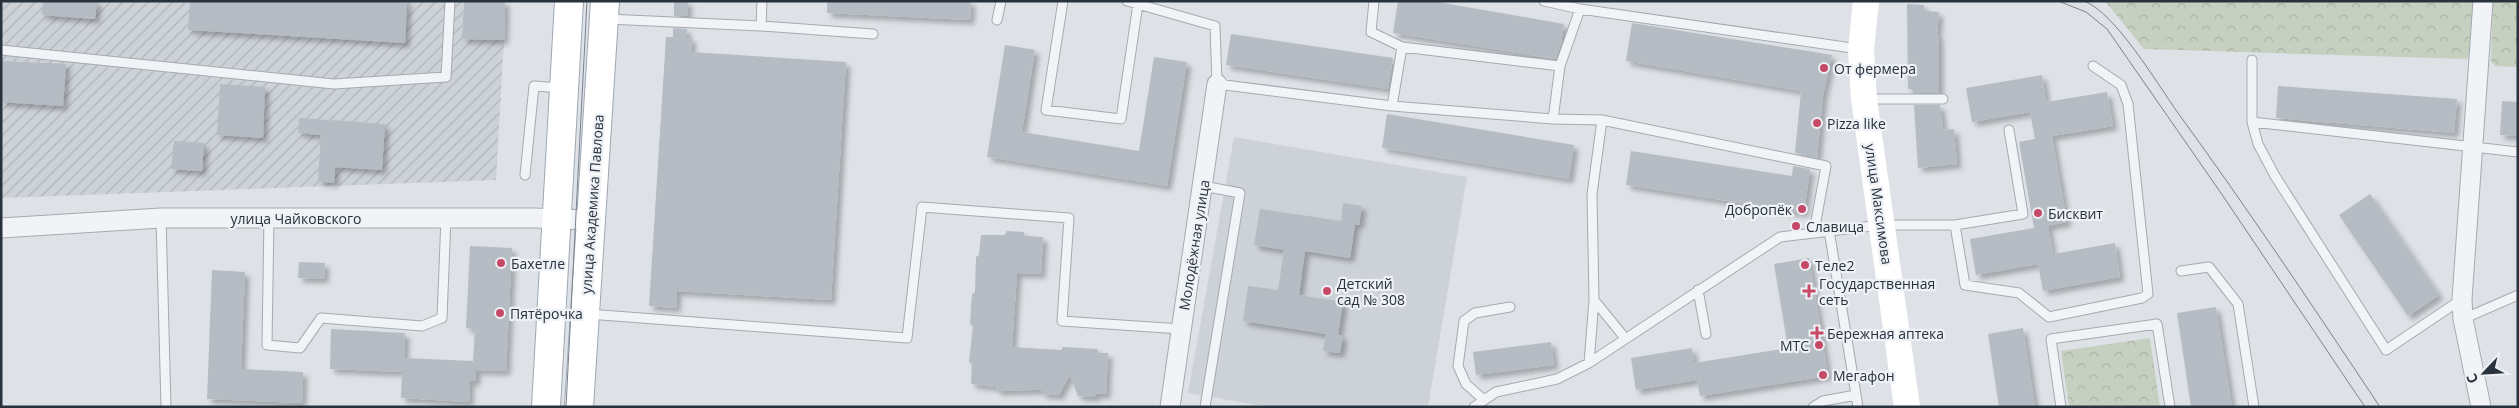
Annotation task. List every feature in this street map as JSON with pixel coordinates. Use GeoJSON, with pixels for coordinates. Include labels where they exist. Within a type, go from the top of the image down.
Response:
{"type":"FeatureCollection","features":[{"type":"Feature","properties":{"kind":"main road"},"geometry":{"type":"LineString","coordinates":[[546,407],[569,1]]}},
{"type":"Feature","properties":{"kind":"main road","name":"улица Максимова"},"geometry":{"type":"LineString","coordinates":[[1866,1],[1861,50],[1864,99],[1907,407]]}},
{"type":"Feature","properties":{"kind":"main road","name":"улица Академика Павлова"},"geometry":{"type":"LineString","coordinates":[[579,407],[604,10]]}},
{"type":"Feature","properties":{"kind":"street"},"geometry":{"type":"LineString","coordinates":[[2481,407],[2463,319],[2462,299],[2483,1]]}},
{"type":"Feature","properties":{"kind":"street","name":"Молодёжная улица"},"geometry":{"type":"LineString","coordinates":[[1170,407],[1217,84]]}},
{"type":"Feature","properties":{"kind":"street","name":"улица Чайковского"},"geometry":{"type":"LineString","coordinates":[[1,228],[161,218],[556,218],[591,220]]}},
{"type":"Feature","properties":{"kind":"lane"},"geometry":{"type":"LineString","coordinates":[[1,50],[334,84],[446,77],[450,1]]}},
{"type":"Feature","properties":{"kind":"lane"},"geometry":{"type":"LineString","coordinates":[[761,26],[762,1]]}},
{"type":"Feature","properties":{"kind":"lane"},"geometry":{"type":"LineString","coordinates":[[997,20],[1001,1]]}},
{"type":"Feature","properties":{"kind":"lane"},"geometry":{"type":"LineString","coordinates":[[1062,1],[1046,110],[1122,119],[1138,4]]}},
{"type":"Feature","properties":{"kind":"lane"},"geometry":{"type":"LineString","coordinates":[[1127,1],[1215,26],[1217,84],[1392,106],[1553,119],[1602,120],[1826,166],[1814,232]]}},
{"type":"Feature","properties":{"kind":"lane"},"geometry":{"type":"LineString","coordinates":[[1374,1],[1371,32],[1402,47],[1560,66]]}},
{"type":"Feature","properties":{"kind":"lane"},"geometry":{"type":"LineString","coordinates":[[1544,1],[1580,9],[1861,50]]}},
{"type":"Feature","properties":{"kind":"lane"},"geometry":{"type":"LineString","coordinates":[[1553,119],[1560,66],[1580,9]]}},
{"type":"Feature","properties":{"kind":"lane"},"geometry":{"type":"LineString","coordinates":[[604,10],[761,26],[874,34]]}},
{"type":"Feature","properties":{"kind":"lane"},"geometry":{"type":"LineString","coordinates":[[1392,106],[1402,47]]}},
{"type":"Feature","properties":{"kind":"lane"},"geometry":{"type":"LineString","coordinates":[[2252,60],[2252,122],[2258,144],[2275,176],[2386,350],[2462,299]]}},
{"type":"Feature","properties":{"kind":"lane"},"geometry":{"type":"LineString","coordinates":[[1955,225],[1965,285],[2019,293],[2049,317],[2142,298],[2148,294],[2128,104],[2121,85],[2093,66]]}},
{"type":"Feature","properties":{"kind":"lane"},"geometry":{"type":"LineString","coordinates":[[525,175],[534,86],[564,88]]}},
{"type":"Feature","properties":{"kind":"lane"},"geometry":{"type":"LineString","coordinates":[[1864,99],[1942,99]]}},
{"type":"Feature","properties":{"kind":"lane"},"geometry":{"type":"LineString","coordinates":[[1589,363],[1594,300],[1592,194],[1602,120]]}},
{"type":"Feature","properties":{"kind":"lane"},"geometry":{"type":"LineString","coordinates":[[2252,122],[2473,149],[2518,152]]}},
{"type":"Feature","properties":{"kind":"lane"},"geometry":{"type":"LineString","coordinates":[[1474,407],[1496,392],[1557,379],[1589,363],[1780,237],[1881,224],[1955,225],[2023,214],[2009,130]]}},
{"type":"Feature","properties":{"kind":"lane"},"geometry":{"type":"LineString","coordinates":[[1203,186],[1240,193],[1205,407]]}},
{"type":"Feature","properties":{"kind":"lane"},"geometry":{"type":"LineString","coordinates":[[586,313],[907,338],[922,207],[1069,218],[1062,321],[1181,329]]}},
{"type":"Feature","properties":{"kind":"lane"},"geometry":{"type":"LineString","coordinates":[[161,218],[166,407]]}},
{"type":"Feature","properties":{"kind":"lane"},"geometry":{"type":"LineString","coordinates":[[269,218],[266,345],[300,348],[321,318],[422,326],[442,318],[446,218]]}},
{"type":"Feature","properties":{"kind":"lane"},"geometry":{"type":"LineString","coordinates":[[1829,230],[1858,407]]}},
{"type":"Feature","properties":{"kind":"lane"},"geometry":{"type":"LineString","coordinates":[[2181,271],[2209,267],[2238,304],[2254,407]]}},
{"type":"Feature","properties":{"kind":"lane"},"geometry":{"type":"LineString","coordinates":[[1698,290],[1706,334]]}},
{"type":"Feature","properties":{"kind":"lane"},"geometry":{"type":"LineString","coordinates":[[2463,319],[2518,296]]}},
{"type":"Feature","properties":{"kind":"lane"},"geometry":{"type":"LineString","coordinates":[[1594,300],[1625,338]]}},
{"type":"Feature","properties":{"kind":"lane"},"geometry":{"type":"LineString","coordinates":[[1484,400],[1466,384],[1458,366],[1464,321],[1475,313],[1510,307]]}},
{"type":"Feature","properties":{"kind":"lane"},"geometry":{"type":"LineString","coordinates":[[2061,407],[2052,339],[2157,324],[2170,407]]}},
{"type":"Feature","properties":{"kind":"lane"},"geometry":{"type":"LineString","coordinates":[[1813,407],[1823,401],[1856,395]]}},
{"type":"Feature","properties":{"kind":"shaded area"},"geometry":{"type":"Polygon","coordinates":[[[1,1],[464,1],[462,39],[504,40],[496,180],[1,198],[1,1]]]}},
{"type":"Feature","properties":{"kind":"shaded area","name":"Детский сад № 308"},"geometry":{"type":"Polygon","coordinates":[[[1234,137],[1467,177],[1428,407],[1269,407],[1188,393],[1234,137]]]}},
{"type":"Feature","properties":{"kind":"green space"},"geometry":{"type":"Polygon","coordinates":[[[2105,1],[2478,1],[2473,54],[2466,59],[2144,49],[2105,1]]]}},
{"type":"Feature","properties":{"kind":"green space"},"geometry":{"type":"Polygon","coordinates":[[[2493,1],[2518,1],[2518,67],[2495,66],[2491,61],[2493,1]]]}},
{"type":"Feature","properties":{"kind":"green space"},"geometry":{"type":"Polygon","coordinates":[[[2150,338],[2160,407],[2069,407],[2061,351],[2150,338]]]}},
{"type":"Feature","properties":{"kind":"building"},"geometry":{"type":"Polygon","coordinates":[[[43,1],[97,1],[95,19],[42,15],[43,1]]]}},
{"type":"Feature","properties":{"kind":"building"},"geometry":{"type":"Polygon","coordinates":[[[190,1],[407,1],[405,43],[188,30],[190,1]]]}},
{"type":"Feature","properties":{"kind":"building"},"geometry":{"type":"Polygon","coordinates":[[[464,1],[505,1],[504,40],[462,39],[464,1]]]}},
{"type":"Feature","properties":{"kind":"building"},"geometry":{"type":"Polygon","coordinates":[[[674,1],[688,1],[687,16],[674,16],[674,1]]]}},
{"type":"Feature","properties":{"kind":"building"},"geometry":{"type":"Polygon","coordinates":[[[827,1],[971,1],[970,20],[827,13],[827,1]]]}},
{"type":"Feature","properties":{"kind":"building"},"geometry":{"type":"Polygon","coordinates":[[[1398,1],[1432,1],[1564,24],[1561,44],[1556,59],[1393,33],[1398,1]]]}},
{"type":"Feature","properties":{"kind":"building"},"geometry":{"type":"Polygon","coordinates":[[[1907,4],[1924,5],[1924,11],[1939,12],[1937,35],[1939,35],[1939,93],[1913,93],[1912,89],[1908,89],[1907,4]]]}},
{"type":"Feature","properties":{"kind":"building"},"geometry":{"type":"Polygon","coordinates":[[[1632,23],[1832,55],[1823,95],[1817,158],[1795,153],[1801,91],[1626,61],[1632,23]]]}},
{"type":"Feature","properties":{"kind":"building"},"geometry":{"type":"Polygon","coordinates":[[[673,28],[687,29],[686,38],[692,38],[691,52],[846,62],[831,300],[677,291],[676,308],[649,306],[666,37],[673,37],[673,28]]]}},
{"type":"Feature","properties":{"kind":"building"},"geometry":{"type":"Polygon","coordinates":[[[1231,34],[1393,58],[1388,89],[1226,65],[1231,34]]]}},
{"type":"Feature","properties":{"kind":"building"},"geometry":{"type":"Polygon","coordinates":[[[1005,45],[1035,50],[1022,132],[1139,151],[1154,57],[1187,62],[1167,186],[987,157],[1005,45]]]}},
{"type":"Feature","properties":{"kind":"building"},"geometry":{"type":"Polygon","coordinates":[[[1,61],[66,64],[63,106],[1,102],[1,61]]]}},
{"type":"Feature","properties":{"kind":"building"},"geometry":{"type":"Polygon","coordinates":[[[2042,75],[2046,102],[2107,92],[2113,126],[2052,136],[2067,222],[2048,226],[2053,254],[2115,243],[2120,277],[2043,291],[2038,264],[1976,275],[1970,239],[2034,228],[2019,142],[2035,139],[2030,112],[1972,122],[1966,88],[2042,75]]]}},
{"type":"Feature","properties":{"kind":"building"},"geometry":{"type":"Polygon","coordinates":[[[220,84],[265,87],[263,138],[217,135],[220,84]]]}},
{"type":"Feature","properties":{"kind":"building"},"geometry":{"type":"Polygon","coordinates":[[[2278,86],[2457,99],[2454,133],[2276,118],[2278,86]]]}},
{"type":"Feature","properties":{"kind":"building"},"geometry":{"type":"Polygon","coordinates":[[[2502,101],[2518,102],[2518,136],[2500,135],[2502,101]]]}},
{"type":"Feature","properties":{"kind":"building"},"geometry":{"type":"Polygon","coordinates":[[[1914,105],[1940,105],[1943,130],[1954,129],[1957,164],[1918,168],[1914,105]]]}},
{"type":"Feature","properties":{"kind":"building"},"geometry":{"type":"Polygon","coordinates":[[[1387,114],[1574,145],[1569,179],[1382,148],[1387,114]]]}},
{"type":"Feature","properties":{"kind":"building"},"geometry":{"type":"Polygon","coordinates":[[[299,118],[385,124],[382,170],[335,167],[334,183],[318,181],[321,135],[298,133],[299,118]]]}},
{"type":"Feature","properties":{"kind":"building"},"geometry":{"type":"Polygon","coordinates":[[[174,141],[204,143],[202,171],[171,169],[174,141]]]}},
{"type":"Feature","properties":{"kind":"building"},"geometry":{"type":"Polygon","coordinates":[[[1631,151],[1792,176],[1793,166],[1810,169],[1804,213],[1626,185],[1631,151]]]}},
{"type":"Feature","properties":{"kind":"building"},"geometry":{"type":"Polygon","coordinates":[[[2370,194],[2439,295],[2408,316],[2339,215],[2370,194]]]}},
{"type":"Feature","properties":{"kind":"building"},"geometry":{"type":"Polygon","coordinates":[[[1343,203],[1362,206],[1359,225],[1355,224],[1350,258],[1305,251],[1299,295],[1343,302],[1338,335],[1343,336],[1340,353],[1323,351],[1326,334],[1243,321],[1248,286],[1278,290],[1284,250],[1254,245],[1260,209],[1341,221],[1343,203]]]}},
{"type":"Feature","properties":{"kind":"building"},"geometry":{"type":"Polygon","coordinates":[[[1007,231],[1024,232],[1025,236],[1043,237],[1041,274],[1017,273],[1012,347],[1061,350],[1063,347],[1097,349],[1099,353],[1108,353],[1106,394],[1096,394],[1094,397],[1078,396],[1070,375],[1059,395],[1043,394],[1041,390],[997,391],[996,387],[971,384],[972,364],[969,362],[973,326],[970,324],[972,294],[975,292],[976,257],[979,255],[981,235],[1005,235],[1007,231]]]}},
{"type":"Feature","properties":{"kind":"building"},"geometry":{"type":"Polygon","coordinates":[[[470,246],[512,248],[506,371],[476,370],[476,381],[470,381],[469,402],[401,398],[402,372],[330,369],[331,329],[405,333],[404,358],[473,361],[475,329],[466,328],[470,246]]]}},
{"type":"Feature","properties":{"kind":"building"},"geometry":{"type":"Polygon","coordinates":[[[1809,258],[1828,376],[1700,396],[1697,380],[1636,390],[1631,358],[1692,348],[1694,363],[1788,348],[1774,264],[1809,258]]]}},
{"type":"Feature","properties":{"kind":"building"},"geometry":{"type":"Polygon","coordinates":[[[299,262],[325,263],[324,279],[298,278],[299,262]]]}},
{"type":"Feature","properties":{"kind":"building"},"geometry":{"type":"Polygon","coordinates":[[[212,270],[245,272],[241,369],[303,372],[302,403],[207,399],[212,270]]]}},
{"type":"Feature","properties":{"kind":"building"},"geometry":{"type":"Polygon","coordinates":[[[2216,307],[2232,407],[2191,407],[2177,313],[2216,307]]]}},
{"type":"Feature","properties":{"kind":"building"},"geometry":{"type":"Polygon","coordinates":[[[2023,328],[2035,407],[1999,407],[1988,334],[2023,328]]]}},
{"type":"Feature","properties":{"kind":"building"},"geometry":{"type":"Polygon","coordinates":[[[1551,342],[1554,365],[1476,375],[1473,352],[1551,342]]]}},
{"type":"Feature","properties":{"kind":"tram line"},"geometry":{"type":"LineString","coordinates":[[566,407],[587,1]]}},
{"type":"Feature","properties":{"kind":"tram line"},"geometry":{"type":"LineString","coordinates":[[2058,1],[2086,12],[2107,29],[2223,196],[2365,407]]}},
{"type":"Feature","properties":{"kind":"tram line"},"geometry":{"type":"LineString","coordinates":[[2084,1],[2109,19],[2148,68],[2306,296],[2380,407]]}},
{"type":"Feature","properties":{"kind":"place","name":"От фермера"},"geometry":{"type":"Point","coordinates":[1824,68]}},
{"type":"Feature","properties":{"kind":"place","name":"Pizza like"},"geometry":{"type":"Point","coordinates":[1817,123]}},
{"type":"Feature","properties":{"kind":"place","name":"Добропёк"},"geometry":{"type":"Point","coordinates":[1802,209]}},
{"type":"Feature","properties":{"kind":"place","name":"Бисквит"},"geometry":{"type":"Point","coordinates":[2038,213]}},
{"type":"Feature","properties":{"kind":"place","name":"Славица"},"geometry":{"type":"Point","coordinates":[1796,226]}},
{"type":"Feature","properties":{"kind":"place","name":"Бахетле"},"geometry":{"type":"Point","coordinates":[501,263]}},
{"type":"Feature","properties":{"kind":"place","name":"Теле2"},"geometry":{"type":"Point","coordinates":[1805,265]}},
{"type":"Feature","properties":{"kind":"place","name":"Детский сад № 308"},"geometry":{"type":"Point","coordinates":[1327,291]}},
{"type":"Feature","properties":{"kind":"place","name":"Государственная сеть"},"geometry":{"type":"Point","coordinates":[1809,291]}},
{"type":"Feature","properties":{"kind":"place","name":"Пятёрочка"},"geometry":{"type":"Point","coordinates":[500,313]}},
{"type":"Feature","properties":{"kind":"place","name":"Бережная аптека"},"geometry":{"type":"Point","coordinates":[1817,333]}},
{"type":"Feature","properties":{"kind":"place","name":"МТС"},"geometry":{"type":"Point","coordinates":[1819,345]}},
{"type":"Feature","properties":{"kind":"place","name":"Мегафон"},"geometry":{"type":"Point","coordinates":[1823,375]}}]}
